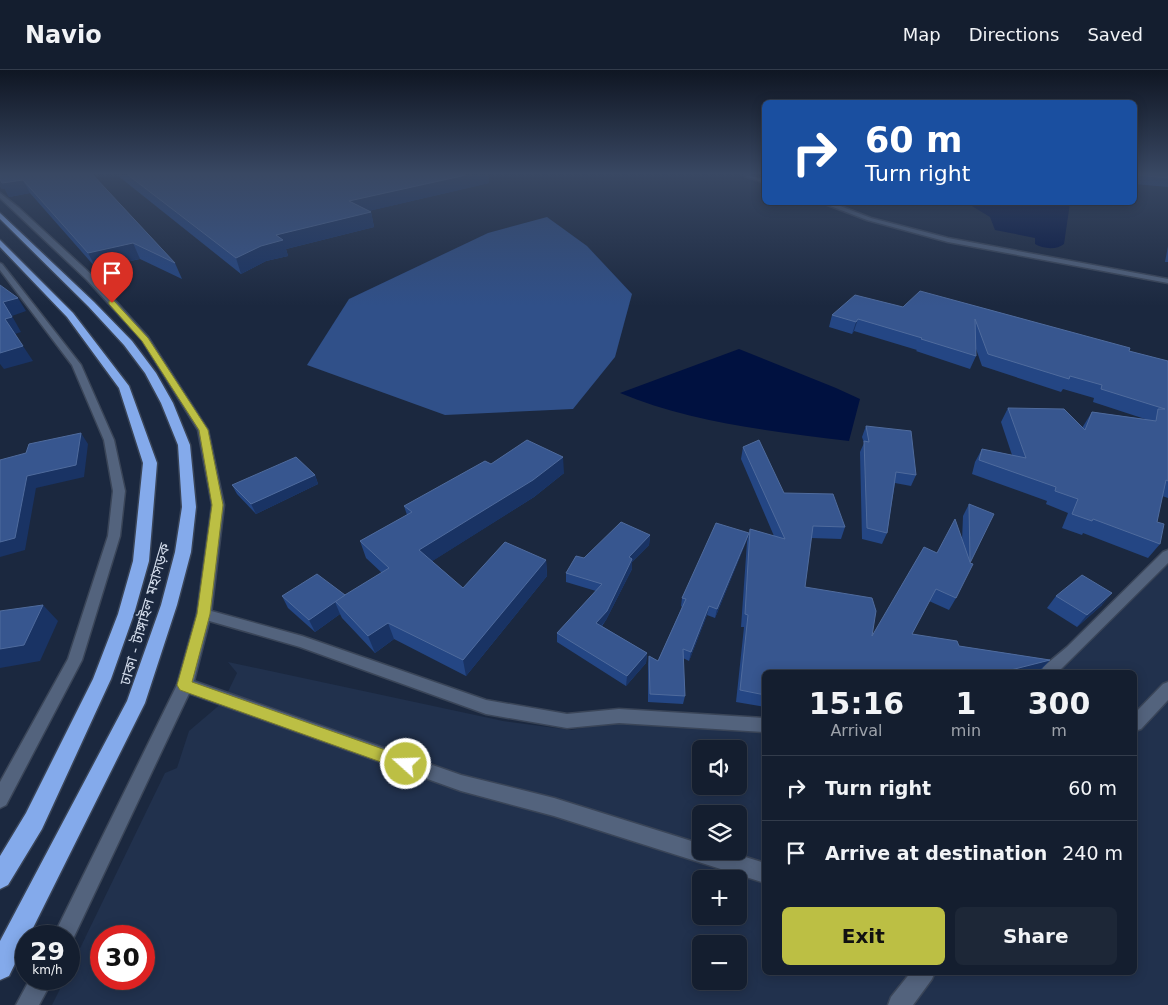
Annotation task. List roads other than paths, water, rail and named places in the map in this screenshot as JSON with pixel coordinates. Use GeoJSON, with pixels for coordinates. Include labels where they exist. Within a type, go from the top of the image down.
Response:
{"type":"FeatureCollection","features":[{"type":"Feature","properties":{"kind":"highway","name":"ঢাকা - টাঙ্গাইল মহাসড়ক"},"geometry":{"type":"LineString","coordinates":[[0,967],[136,703],[169,604],[183,552],[188,507],[184,445],[167,403],[150,373],[128,343],[4,219]]}},
{"type":"Feature","properties":{"kind":"highway","name":"ঢাকা - টাঙ্গাইল মহাসড়ক"},"geometry":{"type":"LineString","coordinates":[[0,242],[70,315],[124,388],[150,463],[141,561],[126,614],[102,679],[34,821],[0,877]]}},
{"type":"Feature","properties":{"kind":"main road"},"geometry":{"type":"LineString","coordinates":[[27,219],[90,278],[145,340],[203,430],[218,505],[204,614],[184,685],[69,925]]}},
{"type":"Feature","properties":{"kind":"main road"},"geometry":{"type":"LineString","coordinates":[[868,219],[948,240],[1168,281]]}},
{"type":"Feature","properties":{"kind":"main road"},"geometry":{"type":"LineString","coordinates":[[0,266],[76,365],[109,440],[119,491],[114,536],[75,660],[0,799]]}},
{"type":"Feature","properties":{"kind":"main road"},"geometry":{"type":"LineString","coordinates":[[1050,670],[1072,651],[1168,554]]}},
{"type":"Feature","properties":{"kind":"main road"},"geometry":{"type":"LineString","coordinates":[[204,614],[302,642],[486,707],[567,720],[620,716],[762,725]]}},
{"type":"Feature","properties":{"kind":"main road"},"geometry":{"type":"LineString","coordinates":[[184,685],[461,783],[554,807],[762,872]]}},
{"type":"Feature","properties":{"kind":"main road"},"geometry":{"type":"LineString","coordinates":[[1137,722],[1168,689]]}},
{"type":"Feature","properties":{"kind":"main road"},"geometry":{"type":"LineString","coordinates":[[900,1005],[923,975]]}},
{"type":"Feature","properties":{"kind":"main road"},"geometry":{"type":"LineString","coordinates":[[27,1005],[36,990]]}}]}
